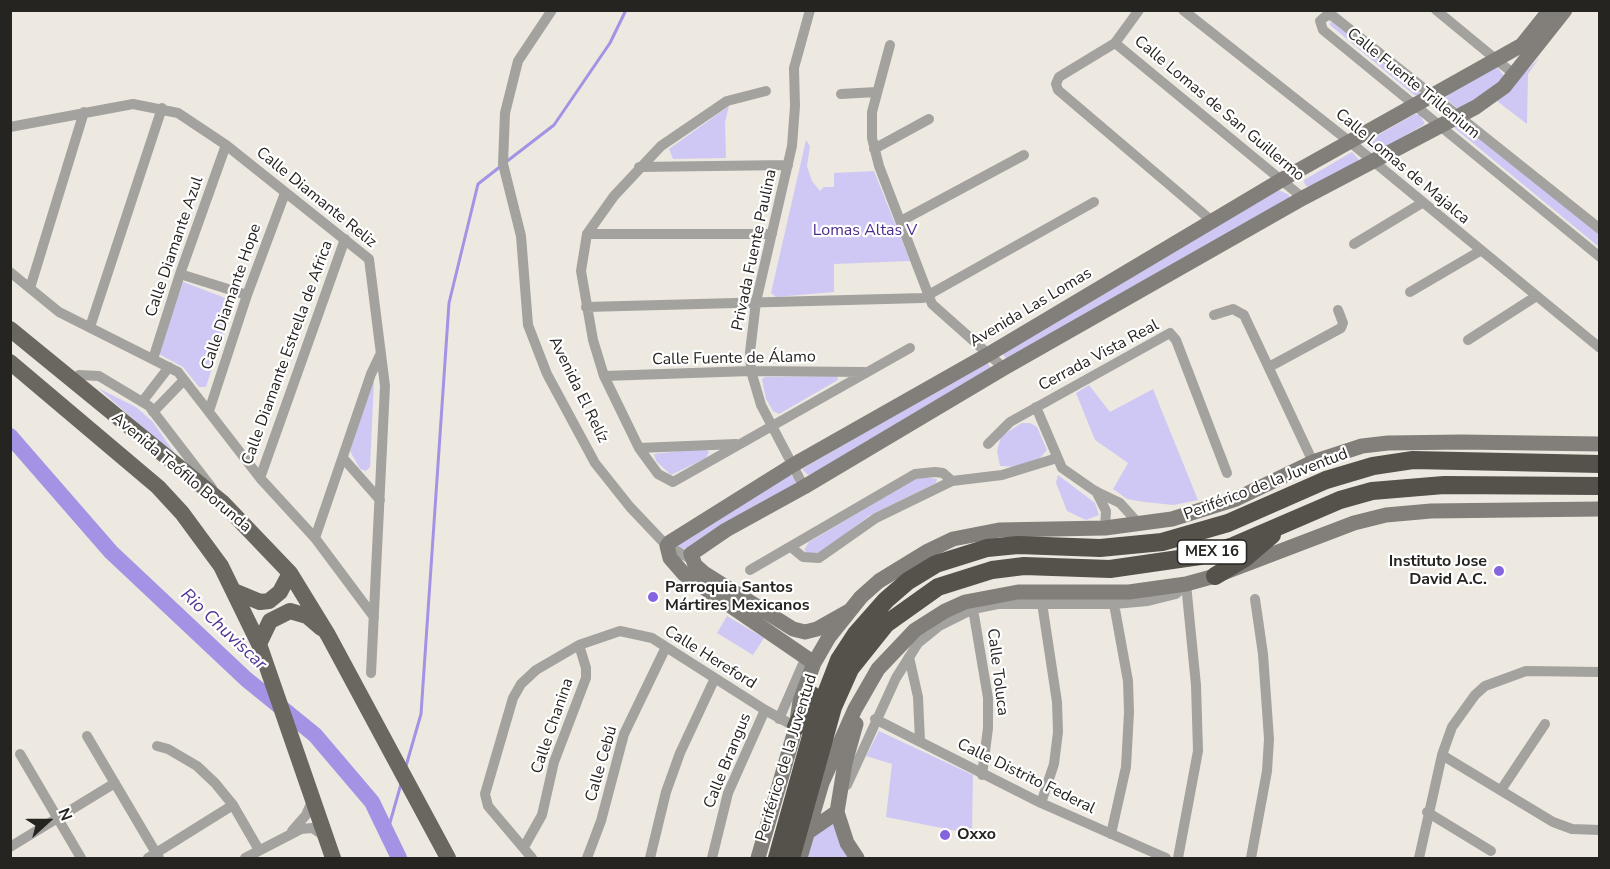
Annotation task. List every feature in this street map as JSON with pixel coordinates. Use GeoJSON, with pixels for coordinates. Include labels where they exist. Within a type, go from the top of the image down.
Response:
{"type":"FeatureCollection","features":[{"type":"Feature","properties":{"kind":"highway","name":"Periférico de la Juventud"},"geometry":{"type":"LineString","coordinates":[[791,858],[845,665],[856,634],[886,600],[908,581],[936,564],[963,554],[1018,545],[1100,548],[1162,542],[1227,523],[1326,480],[1373,466],[1413,460],[1599,464]]}},
{"type":"Feature","properties":{"kind":"highway","name":"Periférico de la Juventud"},"geometry":{"type":"LineString","coordinates":[[777,858],[814,722],[845,665],[905,608],[938,587],[992,570],[1024,566],[1110,569],[1170,562],[1233,546],[1340,500],[1405,486],[1599,486]]}},
{"type":"Feature","properties":{"kind":"highway"},"geometry":{"type":"LineString","coordinates":[[1215,576],[1245,558],[1284,524]]}},
{"type":"Feature","properties":{"kind":"highway"},"geometry":{"type":"LineString","coordinates":[[796,727],[834,649],[868,608],[886,600]]}},
{"type":"Feature","properties":{"kind":"highway"},"geometry":{"type":"LineString","coordinates":[[822,783],[831,743],[850,692],[905,608]]}},
{"type":"Feature","properties":{"kind":"main road","name":"Avenida Las Lomas"},"geometry":{"type":"LineString","coordinates":[[668,546],[682,531],[793,465],[989,354],[1283,179],[1522,45],[1554,12]]}},
{"type":"Feature","properties":{"kind":"main road"},"geometry":{"type":"LineString","coordinates":[[849,611],[818,629],[805,632],[793,629],[704,573],[691,559],[695,549],[1005,368],[1303,198],[1494,95],[1515,75],[1554,12]]}},
{"type":"Feature","properties":{"kind":"main road","name":"Avenida Teófilo Borunda"},"geometry":{"type":"LineString","coordinates":[[10,329],[223,503],[290,573],[328,635],[393,751],[448,858]]}},
{"type":"Feature","properties":{"kind":"main road","name":"Avenida Teófilo Borunda"},"geometry":{"type":"LineString","coordinates":[[10,362],[133,464],[182,513],[206,543],[236,592],[259,644],[333,858]]}},
{"type":"Feature","properties":{"kind":"main road"},"geometry":{"type":"LineString","coordinates":[[71,412],[72,381]]}},
{"type":"Feature","properties":{"kind":"main road"},"geometry":{"type":"LineString","coordinates":[[758,858],[796,727],[810,660],[849,611],[879,581],[903,564],[953,539],[999,530],[1140,525],[1216,506],[1313,462],[1362,446],[1388,442],[1599,444]]}},
{"type":"Feature","properties":{"kind":"main road"},"geometry":{"type":"LineString","coordinates":[[800,858],[822,783],[867,687],[887,658],[915,630],[945,611],[965,602],[1010,592],[1129,592],[1186,584],[1215,576],[1354,523],[1386,515],[1431,511],[1599,509]]}},
{"type":"Feature","properties":{"kind":"main road","name":"Avenida El Relíz"},"geometry":{"type":"LineString","coordinates":[[668,546],[670,558],[684,574],[726,605],[810,660]]}},
{"type":"Feature","properties":{"kind":"main road"},"geometry":{"type":"LineString","coordinates":[[236,592],[260,602],[269,601],[280,592],[290,573]]}},
{"type":"Feature","properties":{"kind":"main road"},"geometry":{"type":"LineString","coordinates":[[259,644],[270,621],[290,611],[307,616],[328,635]]}},
{"type":"Feature","properties":{"kind":"main road"},"geometry":{"type":"LineString","coordinates":[[857,858],[847,843],[837,812],[845,763],[867,687]]}},
{"type":"Feature","properties":{"kind":"main road"},"geometry":{"type":"LineString","coordinates":[[808,832],[837,812]]}},
{"type":"Feature","properties":{"kind":"street","name":"Avenida El Relíz"},"geometry":{"type":"LineString","coordinates":[[552,10],[518,62],[506,113],[503,164],[521,236],[528,325],[547,374],[595,464],[630,507],[668,546]]}},
{"type":"Feature","properties":{"kind":"street","name":"Privada Fuente Paulina"},"geometry":{"type":"LineString","coordinates":[[804,487],[757,394],[751,371],[750,352],[756,302],[788,165],[794,127],[794,68],[810,10]]}},
{"type":"Feature","properties":{"kind":"street"},"geometry":{"type":"LineString","coordinates":[[1139,10],[1115,43],[1063,74],[1056,84],[1060,94],[1212,221]]}},
{"type":"Feature","properties":{"kind":"street","name":"Calle Lomas de Majalca"},"geometry":{"type":"LineString","coordinates":[[1183,10],[1350,142],[1599,348]]}},
{"type":"Feature","properties":{"kind":"street"},"geometry":{"type":"LineString","coordinates":[[1436,10],[1515,75]]}},
{"type":"Feature","properties":{"kind":"street","name":"Calle Fuente Trillenium"},"geometry":{"type":"LineString","coordinates":[[1599,229],[1333,16],[1324,16],[1320,21],[1323,30],[1416,104],[1599,257]]}},
{"type":"Feature","properties":{"kind":"street","name":"Calle Lomas de San Guillermo"},"geometry":{"type":"LineString","coordinates":[[1115,43],[1283,179],[1303,198]]}},
{"type":"Feature","properties":{"kind":"street"},"geometry":{"type":"LineString","coordinates":[[890,45],[876,92],[871,127],[874,149],[928,296],[935,308],[1005,368]]}},
{"type":"Feature","properties":{"kind":"street"},"geometry":{"type":"LineString","coordinates":[[766,91],[735,97],[714,108],[661,146],[639,167],[597,217],[587,234],[581,271],[586,307],[604,376],[639,448],[658,474],[673,482],[910,348]]}},
{"type":"Feature","properties":{"kind":"street"},"geometry":{"type":"LineString","coordinates":[[841,94],[876,92]]}},
{"type":"Feature","properties":{"kind":"street","name":"Calle Diamante Reliz"},"geometry":{"type":"LineString","coordinates":[[10,127],[133,104],[178,113],[226,145],[362,251],[371,264],[385,386],[370,673]]}},
{"type":"Feature","properties":{"kind":"street"},"geometry":{"type":"LineString","coordinates":[[90,327],[162,108]]}},
{"type":"Feature","properties":{"kind":"street"},"geometry":{"type":"LineString","coordinates":[[30,288],[84,112]]}},
{"type":"Feature","properties":{"kind":"street"},"geometry":{"type":"LineString","coordinates":[[874,149],[929,119]]}},
{"type":"Feature","properties":{"kind":"street","name":"Calle Diamante Azul"},"geometry":{"type":"LineString","coordinates":[[153,359],[180,274],[226,145]]}},
{"type":"Feature","properties":{"kind":"street"},"geometry":{"type":"LineString","coordinates":[[901,221],[1024,154]]}},
{"type":"Feature","properties":{"kind":"street"},"geometry":{"type":"LineString","coordinates":[[639,167],[788,165]]}},
{"type":"Feature","properties":{"kind":"street","name":"Calle Diamante Hope"},"geometry":{"type":"LineString","coordinates":[[209,411],[247,295],[285,193]]}},
{"type":"Feature","properties":{"kind":"street"},"geometry":{"type":"LineString","coordinates":[[586,307],[895,300],[928,296],[1094,202]]}},
{"type":"Feature","properties":{"kind":"street"},"geometry":{"type":"LineString","coordinates":[[1354,244],[1422,203]]}},
{"type":"Feature","properties":{"kind":"street"},"geometry":{"type":"LineString","coordinates":[[587,234],[772,234]]}},
{"type":"Feature","properties":{"kind":"street","name":"Calle Diamante Estrella de Africa"},"geometry":{"type":"LineString","coordinates":[[260,478],[345,239]]}},
{"type":"Feature","properties":{"kind":"street"},"geometry":{"type":"LineString","coordinates":[[1410,292],[1480,251]]}},
{"type":"Feature","properties":{"kind":"street"},"geometry":{"type":"LineString","coordinates":[[10,273],[59,312],[169,367],[183,380],[260,478],[315,538],[374,617]]}},
{"type":"Feature","properties":{"kind":"street"},"geometry":{"type":"LineString","coordinates":[[180,274],[247,295]]}},
{"type":"Feature","properties":{"kind":"street"},"geometry":{"type":"LineString","coordinates":[[1468,340],[1536,297]]}},
{"type":"Feature","properties":{"kind":"street"},"geometry":{"type":"LineString","coordinates":[[1214,315],[1233,309],[1241,312],[1313,462]]}},
{"type":"Feature","properties":{"kind":"street"},"geometry":{"type":"LineString","coordinates":[[1269,367],[1341,328],[1342,322],[1338,310]]}},
{"type":"Feature","properties":{"kind":"street","name":"Cerrada Vista Real"},"geometry":{"type":"LineString","coordinates":[[988,444],[1010,422],[1170,333],[1176,340],[1227,473]]}},
{"type":"Feature","properties":{"kind":"street"},"geometry":{"type":"LineString","coordinates":[[315,538],[371,374],[381,352]]}},
{"type":"Feature","properties":{"kind":"street"},"geometry":{"type":"LineString","coordinates":[[142,402],[169,367]]}},
{"type":"Feature","properties":{"kind":"street","name":"Calle Fuente de Álamo"},"geometry":{"type":"LineString","coordinates":[[604,376],[751,371],[865,372]]}},
{"type":"Feature","properties":{"kind":"street"},"geometry":{"type":"LineString","coordinates":[[72,381],[79,375],[99,376],[142,402],[153,412],[223,503]]}},
{"type":"Feature","properties":{"kind":"street"},"geometry":{"type":"LineString","coordinates":[[153,412],[183,380]]}},
{"type":"Feature","properties":{"kind":"street","name":"Cerrada Vista Real"},"geometry":{"type":"LineString","coordinates":[[1036,407],[1057,458],[1069,473],[1095,491],[1126,507],[1140,525]]}},
{"type":"Feature","properties":{"kind":"street"},"geometry":{"type":"LineString","coordinates":[[639,448],[740,443]]}},
{"type":"Feature","properties":{"kind":"street"},"geometry":{"type":"LineString","coordinates":[[343,458],[380,500]]}},
{"type":"Feature","properties":{"kind":"street"},"geometry":{"type":"LineString","coordinates":[[792,547],[802,557],[819,558],[876,518],[952,481],[1017,472],[1057,458]]}},
{"type":"Feature","properties":{"kind":"street"},"geometry":{"type":"LineString","coordinates":[[750,570],[915,474],[943,473],[952,481]]}},
{"type":"Feature","properties":{"kind":"street"},"geometry":{"type":"LineString","coordinates":[[1095,491],[1106,511],[1105,528]]}},
{"type":"Feature","properties":{"kind":"street"},"geometry":{"type":"LineString","coordinates":[[668,546],[691,559]]}},
{"type":"Feature","properties":{"kind":"street"},"geometry":{"type":"LineString","coordinates":[[837,812],[850,774],[875,719],[909,657],[918,643],[939,626],[973,609],[998,604],[1114,604],[1170,597],[1181,592],[1186,584]]}},
{"type":"Feature","properties":{"kind":"street"},"geometry":{"type":"LineString","coordinates":[[1178,858],[1198,751],[1196,684],[1186,584]]}},
{"type":"Feature","properties":{"kind":"street"},"geometry":{"type":"LineString","coordinates":[[1251,858],[1267,771],[1269,739],[1263,654],[1255,599]]}},
{"type":"Feature","properties":{"kind":"street"},"geometry":{"type":"LineString","coordinates":[[1041,803],[1054,764],[1058,732],[1057,702],[1042,603]]}},
{"type":"Feature","properties":{"kind":"street"},"geometry":{"type":"LineString","coordinates":[[1111,834],[1126,767],[1129,712],[1128,681],[1114,604]]}},
{"type":"Feature","properties":{"kind":"street","name":"Calle Toluca"},"geometry":{"type":"LineString","coordinates":[[973,609],[988,698],[988,728],[982,775]]}},
{"type":"Feature","properties":{"kind":"street","name":"Calle Hereford"},"geometry":{"type":"LineString","coordinates":[[524,847],[488,806],[485,797],[513,698],[521,684],[536,670],[579,645],[609,633],[626,631],[652,638],[779,719],[796,727]]}},
{"type":"Feature","properties":{"kind":"street","name":"Calle Chanina"},"geometry":{"type":"LineString","coordinates":[[524,847],[542,815],[554,762],[586,678],[586,668],[579,645]]}},
{"type":"Feature","properties":{"kind":"street","name":"Calle Cebú"},"geometry":{"type":"LineString","coordinates":[[587,858],[601,820],[624,734],[666,647]]}},
{"type":"Feature","properties":{"kind":"street"},"geometry":{"type":"LineString","coordinates":[[909,657],[918,697],[920,741]]}},
{"type":"Feature","properties":{"kind":"street"},"geometry":{"type":"LineString","coordinates":[[779,719],[810,660]]}},
{"type":"Feature","properties":{"kind":"street"},"geometry":{"type":"LineString","coordinates":[[1419,858],[1442,755],[1460,712],[1485,686],[1526,671],[1599,672]]}},
{"type":"Feature","properties":{"kind":"street"},"geometry":{"type":"LineString","coordinates":[[650,858],[666,792],[680,753],[715,678]]}},
{"type":"Feature","properties":{"kind":"street","name":"Calle Brangus"},"geometry":{"type":"LineString","coordinates":[[712,858],[728,793],[765,710]]}},
{"type":"Feature","properties":{"kind":"street","name":"Calle Distrito Federal"},"geometry":{"type":"LineString","coordinates":[[875,719],[982,775],[1166,858]]}},
{"type":"Feature","properties":{"kind":"street"},"geometry":{"type":"LineString","coordinates":[[1501,790],[1545,723]]}},
{"type":"Feature","properties":{"kind":"street"},"geometry":{"type":"LineString","coordinates":[[87,736],[154,857],[233,805]]}},
{"type":"Feature","properties":{"kind":"street"},"geometry":{"type":"LineString","coordinates":[[157,746],[168,749],[196,766],[233,805],[259,850]]}},
{"type":"Feature","properties":{"kind":"street"},"geometry":{"type":"LineString","coordinates":[[20,754],[81,858]]}},
{"type":"Feature","properties":{"kind":"street"},"geometry":{"type":"LineString","coordinates":[[1442,755],[1553,822],[1572,829],[1599,830]]}},
{"type":"Feature","properties":{"kind":"street"},"geometry":{"type":"LineString","coordinates":[[10,847],[115,783]]}},
{"type":"Feature","properties":{"kind":"street"},"geometry":{"type":"LineString","coordinates":[[290,833],[306,815],[313,798]]}},
{"type":"Feature","properties":{"kind":"street"},"geometry":{"type":"LineString","coordinates":[[1428,812],[1491,851]]}},
{"type":"Feature","properties":{"kind":"street"},"geometry":{"type":"LineString","coordinates":[[245,858],[290,833],[307,828],[326,836]]}},
{"type":"Feature","properties":{"kind":"street"},"geometry":{"type":"LineString","coordinates":[[524,847],[532,858]]}},
{"type":"Feature","properties":{"kind":"green space"},"geometry":{"type":"Polygon","coordinates":[[[1331,20],[1421,91],[1420,96],[1414,95],[1330,25],[1331,20]]]}},
{"type":"Feature","properties":{"kind":"green space"},"geometry":{"type":"Polygon","coordinates":[[[1540,57],[1528,74],[1527,124],[1497,101],[1540,57]]]}},
{"type":"Feature","properties":{"kind":"green space"},"geometry":{"type":"Polygon","coordinates":[[[1497,67],[1506,78],[1461,111],[1446,99],[1447,94],[1497,67]]]}},
{"type":"Feature","properties":{"kind":"green space"},"geometry":{"type":"Polygon","coordinates":[[[729,106],[725,122],[726,158],[673,159],[669,149],[729,106]]]}},
{"type":"Feature","properties":{"kind":"green space"},"geometry":{"type":"Polygon","coordinates":[[[1415,114],[1420,115],[1425,124],[1379,151],[1367,147],[1366,142],[1415,114]]]}},
{"type":"Feature","properties":{"kind":"green space"},"geometry":{"type":"Polygon","coordinates":[[[1458,119],[1599,234],[1599,247],[1451,125],[1458,119]]]}},
{"type":"Feature","properties":{"kind":"green space","name":"Lomas Altas V"},"geometry":{"type":"Polygon","coordinates":[[[806,140],[810,146],[807,166],[812,181],[820,191],[824,187],[834,187],[834,173],[874,171],[910,261],[834,264],[834,292],[776,297],[771,293],[806,140]]]}},
{"type":"Feature","properties":{"kind":"green space"},"geometry":{"type":"Polygon","coordinates":[[[1352,152],[1359,160],[1312,189],[1305,185],[1304,180],[1352,152]]]}},
{"type":"Feature","properties":{"kind":"green space"},"geometry":{"type":"Polygon","coordinates":[[[1279,190],[1289,195],[1289,199],[1008,360],[1003,355],[1004,352],[1279,190]]]}},
{"type":"Feature","properties":{"kind":"green space"},"geometry":{"type":"Polygon","coordinates":[[[181,281],[233,301],[206,387],[199,387],[183,367],[157,353],[181,281]]]}},
{"type":"Feature","properties":{"kind":"green space"},"geometry":{"type":"Polygon","coordinates":[[[987,362],[992,370],[812,474],[808,475],[802,469],[987,362]]]}},
{"type":"Feature","properties":{"kind":"green space"},"geometry":{"type":"Polygon","coordinates":[[[837,376],[838,380],[779,414],[773,411],[766,399],[762,379],[765,377],[837,376]]]}},
{"type":"Feature","properties":{"kind":"green space"},"geometry":{"type":"Polygon","coordinates":[[[370,382],[374,382],[370,467],[366,471],[360,469],[350,451],[370,382]]]}},
{"type":"Feature","properties":{"kind":"green space"},"geometry":{"type":"Polygon","coordinates":[[[1089,385],[1110,412],[1153,389],[1198,500],[1174,505],[1144,502],[1127,499],[1113,489],[1128,463],[1095,440],[1076,393],[1089,385]]]}},
{"type":"Feature","properties":{"kind":"green space"},"geometry":{"type":"Polygon","coordinates":[[[98,388],[136,407],[153,422],[178,458],[98,388]]]}},
{"type":"Feature","properties":{"kind":"green space"},"geometry":{"type":"Polygon","coordinates":[[[1022,423],[1030,423],[1037,427],[1047,450],[1040,458],[1018,467],[1000,466],[997,451],[1001,436],[1022,423]]]}},
{"type":"Feature","properties":{"kind":"green space"},"geometry":{"type":"Polygon","coordinates":[[[705,448],[709,452],[706,458],[671,475],[656,461],[654,454],[705,448]]]}},
{"type":"Feature","properties":{"kind":"green space"},"geometry":{"type":"Polygon","coordinates":[[[790,474],[796,480],[795,484],[688,548],[681,549],[676,545],[790,474]]]}},
{"type":"Feature","properties":{"kind":"green space"},"geometry":{"type":"Polygon","coordinates":[[[1058,475],[1095,503],[1099,515],[1086,520],[1067,511],[1056,483],[1058,475]]]}},
{"type":"Feature","properties":{"kind":"green space"},"geometry":{"type":"Polygon","coordinates":[[[920,476],[937,479],[936,483],[869,516],[822,552],[808,554],[804,550],[809,542],[920,476]]]}},
{"type":"Feature","properties":{"kind":"green space"},"geometry":{"type":"Polygon","coordinates":[[[727,616],[764,638],[753,655],[717,633],[727,616]]]}},
{"type":"Feature","properties":{"kind":"green space"},"geometry":{"type":"Polygon","coordinates":[[[879,731],[973,775],[972,834],[886,817],[892,764],[866,756],[879,731]]]}},
{"type":"Feature","properties":{"kind":"green space"},"geometry":{"type":"Polygon","coordinates":[[[833,816],[840,846],[848,858],[803,858],[812,835],[833,816]]]}},
{"type":"Feature","properties":{"kind":"waterway"},"geometry":{"type":"LineString","coordinates":[[506,162],[554,125],[610,43],[626,10]]}},
{"type":"Feature","properties":{"kind":"waterway"},"geometry":{"type":"LineString","coordinates":[[406,766],[421,714],[449,303],[478,184],[501,166]]}},
{"type":"Feature","properties":{"kind":"waterway","name":"Rio Chuviscar"},"geometry":{"type":"LineString","coordinates":[[10,436],[111,552],[246,679],[315,735],[372,802],[399,858]]}},
{"type":"Feature","properties":{"kind":"waterway"},"geometry":{"type":"LineString","coordinates":[[387,833],[401,784]]}},
{"type":"Feature","properties":{"kind":"place","name":"Instituto Jose David A.C."},"geometry":{"type":"Point","coordinates":[1499,571]}},
{"type":"Feature","properties":{"kind":"place","name":"Parroquia Santos Mártires Mexicanos"},"geometry":{"type":"Point","coordinates":[653,597]}},
{"type":"Feature","properties":{"kind":"place","name":"Oxxo"},"geometry":{"type":"Point","coordinates":[945,835]}}]}
